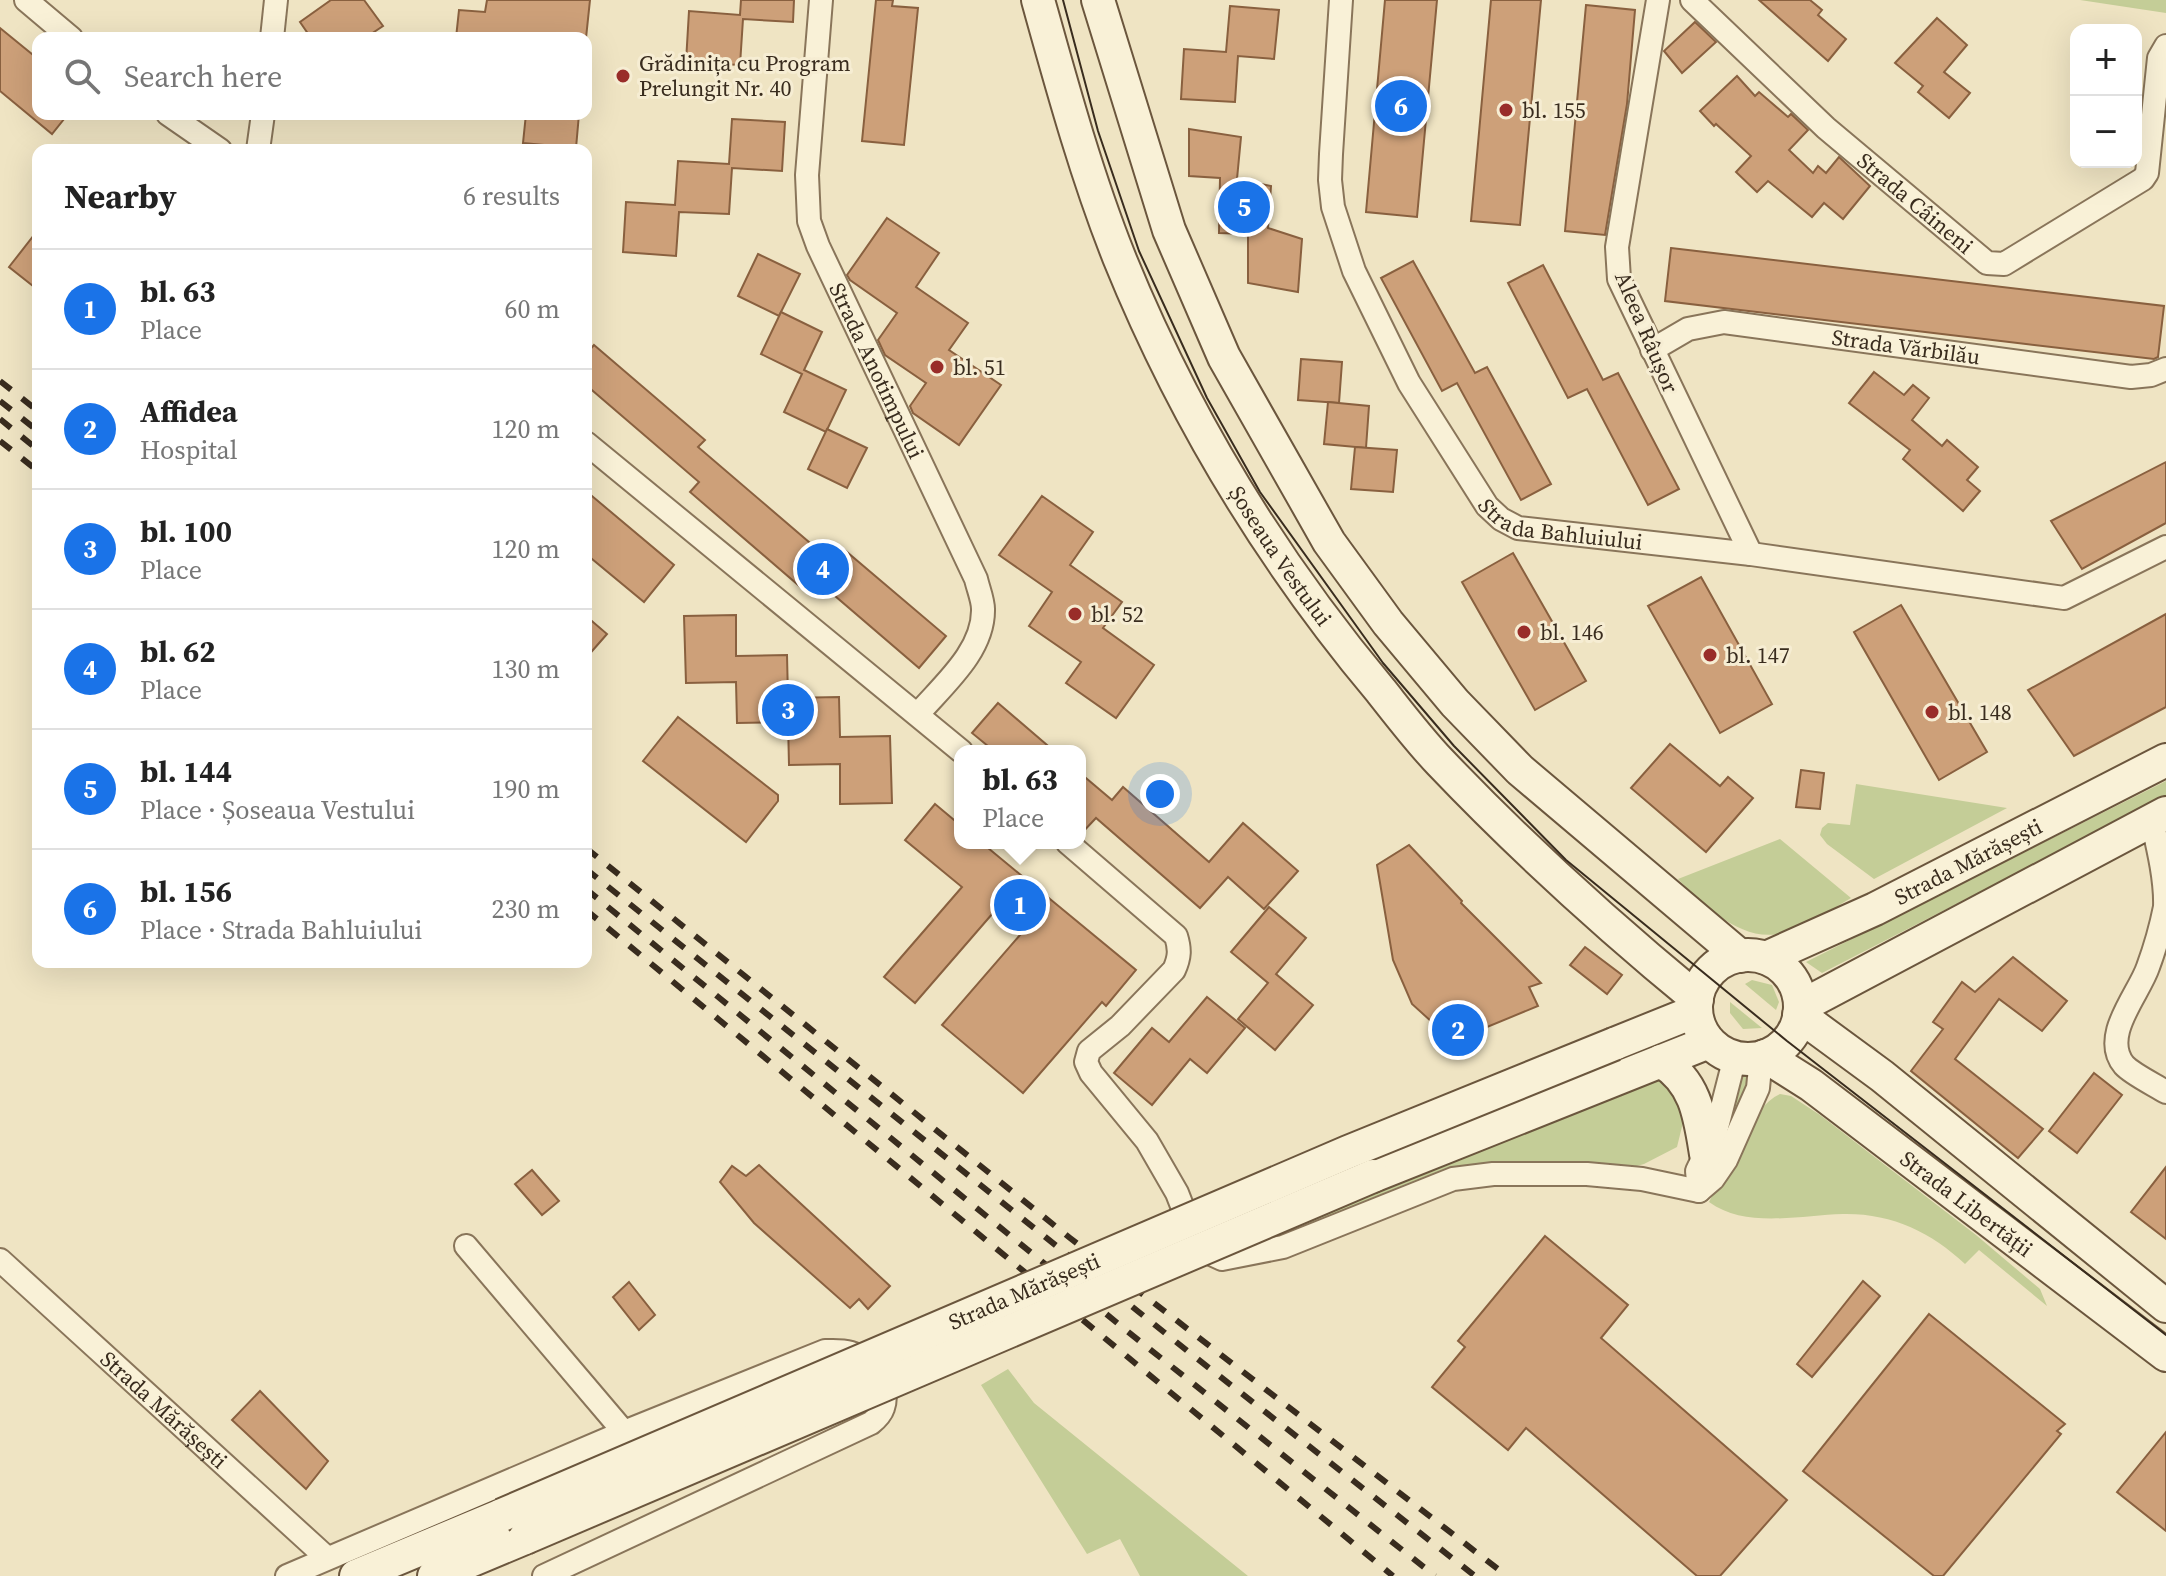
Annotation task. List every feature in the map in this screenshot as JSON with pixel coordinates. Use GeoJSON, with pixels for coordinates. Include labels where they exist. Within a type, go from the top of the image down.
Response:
{"type":"FeatureCollection","features":[{"type":"Feature","properties":{"kind":"main road","name":"Șoseaua Vestului"},"geometry":{"type":"LineString","coordinates":[[1038,0],[1072,120],[1119,257],[1169,365],[1225,474],[1294,580],[1438,760],[1696,1005],[1698,1021],[1742,1053]]}},
{"type":"Feature","properties":{"kind":"main road"},"geometry":{"type":"LineString","coordinates":[[1098,0],[1169,230],[1224,357],[1329,542],[1388,623],[1520,770],[1753,957],[1780,966],[1791,977],[1800,1011],[1787,1041],[1742,1053]]}},
{"type":"Feature","properties":{"kind":"main road","name":"Strada Mărășești"},"geometry":{"type":"LineString","coordinates":[[1753,957],[1875,909],[2166,760]]}},
{"type":"Feature","properties":{"kind":"main road"},"geometry":{"type":"LineString","coordinates":[[1800,1011],[1964,918],[2159,817]]}},
{"type":"Feature","properties":{"kind":"main road"},"geometry":{"type":"LineString","coordinates":[[1696,1005],[1700,986],[1711,971],[1727,959],[1753,957]]}},
{"type":"Feature","properties":{"kind":"main road","name":"Strada Mărășești"},"geometry":{"type":"LineString","coordinates":[[356,1576],[1348,1152],[1614,1044],[1696,1005]]}},
{"type":"Feature","properties":{"kind":"main road","name":"Strada Libertății"},"geometry":{"type":"LineString","coordinates":[[1800,1011],[2166,1306]]}},
{"type":"Feature","properties":{"kind":"main road","name":"Strada Mărășești"},"geometry":{"type":"LineString","coordinates":[[434,1576],[1373,1176],[1661,1061],[1742,1053]]}},
{"type":"Feature","properties":{"kind":"main road","name":"Strada Libertății"},"geometry":{"type":"LineString","coordinates":[[1742,1053],[1811,1085],[2166,1355]]}},
{"type":"Feature","properties":{"kind":"main road"},"geometry":{"type":"LineString","coordinates":[[1661,1061],[1672,1068],[1693,1095],[1706,1154]]}},
{"type":"Feature","properties":{"kind":"street"},"geometry":{"type":"LineString","coordinates":[[26,0],[64,32]]}},
{"type":"Feature","properties":{"kind":"street"},"geometry":{"type":"LineString","coordinates":[[273,32],[276,0]]}},
{"type":"Feature","properties":{"kind":"street","name":"Strada Anotimpului"},"geometry":{"type":"LineString","coordinates":[[821,0],[807,175],[809,221],[818,246],[976,579],[983,609],[975,644],[918,714]]}},
{"type":"Feature","properties":{"kind":"street","name":"Strada Bahluiului"},"geometry":{"type":"LineString","coordinates":[[1341,0],[1331,154],[1333,207],[1354,271],[1409,383],[1487,506],[1501,519],[1518,528],[1751,554],[2064,598],[2166,547]]}},
{"type":"Feature","properties":{"kind":"street","name":"Aleea Râușor"},"geometry":{"type":"LineString","coordinates":[[1658,0],[1617,247],[1619,279],[1751,554]]}},
{"type":"Feature","properties":{"kind":"street","name":"Strada Câineni"},"geometry":{"type":"LineString","coordinates":[[1692,0],[1826,128],[1987,263],[2004,264],[2143,179],[2147,173],[2159,58],[2166,46]]}},
{"type":"Feature","properties":{"kind":"street"},"geometry":{"type":"LineString","coordinates":[[177,120],[211,144]]}},
{"type":"Feature","properties":{"kind":"street"},"geometry":{"type":"LineString","coordinates":[[259,144],[262,120]]}},
{"type":"Feature","properties":{"kind":"street","name":"Strada Vărbilău"},"geometry":{"type":"LineString","coordinates":[[1652,350],[1688,329],[1724,322],[2131,377],[2151,375],[2166,369]]}},
{"type":"Feature","properties":{"kind":"street"},"geometry":{"type":"LineString","coordinates":[[592,448],[954,745]]}},
{"type":"Feature","properties":{"kind":"street"},"geometry":{"type":"LineString","coordinates":[[2159,817],[2166,904],[2147,970],[2119,1023],[2118,1037],[2124,1065],[2166,1092]]}},
{"type":"Feature","properties":{"kind":"street"},"geometry":{"type":"LineString","coordinates":[[1075,849],[1171,929],[1180,948],[1174,970],[1120,1026],[1089,1051],[1086,1062],[1091,1073],[1147,1141],[1177,1193],[1195,1239],[1209,1253],[1222,1259],[1283,1247],[1453,1179],[1493,1174],[1587,1174],[1642,1179],[1699,1191]]}},
{"type":"Feature","properties":{"kind":"street"},"geometry":{"type":"LineString","coordinates":[[1699,1191],[1713,1179],[1726,1160],[1758,1088],[1742,1053]]}},
{"type":"Feature","properties":{"kind":"street"},"geometry":{"type":"LineString","coordinates":[[1699,1191],[1697,1171],[1716,1131],[1742,1053]]}},
{"type":"Feature","properties":{"kind":"street"},"geometry":{"type":"LineString","coordinates":[[466,1246],[624,1432]]}},
{"type":"Feature","properties":{"kind":"street","name":"Strada Mărășești"},"geometry":{"type":"LineString","coordinates":[[0,1260],[327,1558]]}},
{"type":"Feature","properties":{"kind":"street"},"geometry":{"type":"LineString","coordinates":[[287,1576],[624,1432],[825,1351],[857,1355],[875,1372],[885,1395],[883,1411],[871,1423],[544,1576]]}},
{"type":"Feature","properties":{"kind":"green space"},"geometry":{"type":"Polygon","coordinates":[[[2080,0],[2166,0],[2166,13],[2080,0]]]}},
{"type":"Feature","properties":{"kind":"green space"},"geometry":{"type":"Polygon","coordinates":[[[2166,781],[2166,796],[1822,973],[1806,962],[2166,781]]]}},
{"type":"Feature","properties":{"kind":"green space"},"geometry":{"type":"Polygon","coordinates":[[[1856,784],[2007,808],[1874,879],[1827,844],[1820,835],[1828,823],[1850,825],[1856,784]]]}},
{"type":"Feature","properties":{"kind":"green space"},"geometry":{"type":"Polygon","coordinates":[[[1780,839],[1851,898],[1797,929],[1764,935],[1750,932],[1723,918],[1678,879],[1780,839]]]}},
{"type":"Feature","properties":{"kind":"green space"},"geometry":{"type":"Polygon","coordinates":[[[1752,980],[1772,985],[1779,1002],[1776,1010],[1745,984],[1752,980]]]}},
{"type":"Feature","properties":{"kind":"green space"},"geometry":{"type":"Polygon","coordinates":[[[1730,1002],[1762,1028],[1743,1029],[1730,1013],[1730,1002]]]}},
{"type":"Feature","properties":{"kind":"green space"},"geometry":{"type":"Polygon","coordinates":[[[1649,1062],[1688,1102],[1677,1147],[1644,1164],[1619,1171],[1452,1171],[1301,1226],[1280,1226],[1649,1062]]]}},
{"type":"Feature","properties":{"kind":"green space"},"geometry":{"type":"Polygon","coordinates":[[[1737,1075],[1754,1078],[1720,1143],[1737,1075]]]}},
{"type":"Feature","properties":{"kind":"green space"},"geometry":{"type":"Polygon","coordinates":[[[1780,1094],[1791,1096],[1820,1115],[1976,1235],[2040,1289],[2047,1306],[1979,1250],[1965,1264],[1924,1234],[1894,1221],[1843,1214],[1756,1218],[1724,1210],[1709,1202],[1758,1112],[1780,1094]]]}},
{"type":"Feature","properties":{"kind":"green space"},"geometry":{"type":"Polygon","coordinates":[[[1008,1369],[1034,1403],[1248,1576],[1140,1576],[1120,1539],[1087,1554],[981,1385],[1008,1369]]]}},
{"type":"Feature","properties":{"kind":"building"},"geometry":{"type":"Polygon","coordinates":[[[331,0],[364,0],[383,26],[374,32],[307,32],[300,22],[331,0]]]}},
{"type":"Feature","properties":{"kind":"building","name":"Grădinița cu Program Prelungit Nr. 40"},"geometry":{"type":"Polygon","coordinates":[[[487,0],[590,0],[587,32],[457,32],[459,10],[485,12],[487,0]]]}},
{"type":"Feature","properties":{"kind":"building"},"geometry":{"type":"Polygon","coordinates":[[[741,0],[794,0],[793,22],[743,19],[740,65],[686,62],[689,11],[740,15],[741,0]]]}},
{"type":"Feature","properties":{"kind":"building"},"geometry":{"type":"Polygon","coordinates":[[[876,0],[893,0],[892,6],[918,8],[904,145],[862,141],[876,0]]]}},
{"type":"Feature","properties":{"kind":"building"},"geometry":{"type":"Polygon","coordinates":[[[1385,0],[1437,0],[1417,217],[1366,212],[1385,0]]]}},
{"type":"Feature","properties":{"kind":"building","name":"bl. 155"},"geometry":{"type":"Polygon","coordinates":[[[1491,0],[1541,0],[1520,225],[1471,221],[1491,0]]]}},
{"type":"Feature","properties":{"kind":"building"},"geometry":{"type":"Polygon","coordinates":[[[1759,0],[1810,0],[1822,10],[1818,15],[1846,39],[1828,61],[1759,0]]]}},
{"type":"Feature","properties":{"kind":"building"},"geometry":{"type":"Polygon","coordinates":[[[1586,5],[1635,10],[1627,104],[1605,235],[1565,231],[1586,5]]]}},
{"type":"Feature","properties":{"kind":"building"},"geometry":{"type":"Polygon","coordinates":[[[1230,6],[1279,10],[1274,59],[1238,56],[1235,102],[1181,99],[1184,49],[1226,52],[1230,6]]]}},
{"type":"Feature","properties":{"kind":"building"},"geometry":{"type":"Polygon","coordinates":[[[1937,18],[1967,45],[1944,72],[1970,93],[1949,118],[1918,92],[1923,86],[1895,63],[1937,18]]]}},
{"type":"Feature","properties":{"kind":"building"},"geometry":{"type":"Polygon","coordinates":[[[1695,22],[1716,42],[1682,73],[1664,51],[1695,22]]]}},
{"type":"Feature","properties":{"kind":"building"},"geometry":{"type":"Polygon","coordinates":[[[0,28],[32,54],[32,117],[0,91],[0,28]]]}},
{"type":"Feature","properties":{"kind":"building"},"geometry":{"type":"Polygon","coordinates":[[[1737,76],[1755,96],[1759,92],[1808,130],[1789,150],[1813,173],[1818,166],[1826,173],[1839,157],[1870,186],[1843,219],[1824,203],[1812,217],[1768,181],[1757,192],[1736,172],[1751,156],[1700,111],[1737,76]]]}},
{"type":"Feature","properties":{"kind":"building"},"geometry":{"type":"Polygon","coordinates":[[[732,119],[785,122],[782,171],[732,168],[729,214],[679,212],[676,256],[623,252],[626,202],[675,205],[678,161],[729,164],[732,119]]]}},
{"type":"Feature","properties":{"kind":"building"},"geometry":{"type":"Polygon","coordinates":[[[35,120],[63,120],[52,134],[35,120]]]}},
{"type":"Feature","properties":{"kind":"building","name":"Grădinița cu Program Prelungit Nr. 40"},"geometry":{"type":"Polygon","coordinates":[[[525,120],[578,120],[576,144],[523,143],[525,120]]]}},
{"type":"Feature","properties":{"kind":"building"},"geometry":{"type":"Polygon","coordinates":[[[1189,129],[1241,137],[1237,179],[1271,186],[1268,228],[1302,239],[1298,292],[1248,283],[1248,234],[1219,233],[1220,178],[1189,176],[1189,129]]]}},
{"type":"Feature","properties":{"kind":"building","name":"bl. 51"},"geometry":{"type":"Polygon","coordinates":[[[887,218],[939,253],[916,287],[968,323],[949,350],[1001,385],[959,445],[913,413],[910,406],[926,383],[885,355],[878,340],[897,313],[847,275],[887,218]]]}},
{"type":"Feature","properties":{"kind":"building"},"geometry":{"type":"Polygon","coordinates":[[[32,238],[32,285],[9,267],[32,238]]]}},
{"type":"Feature","properties":{"kind":"building"},"geometry":{"type":"Polygon","coordinates":[[[1671,248],[2164,306],[2158,357],[2154,359],[1665,301],[1671,248]]]}},
{"type":"Feature","properties":{"kind":"building"},"geometry":{"type":"Polygon","coordinates":[[[758,254],[800,274],[779,316],[738,296],[758,254]]]}},
{"type":"Feature","properties":{"kind":"building"},"geometry":{"type":"Polygon","coordinates":[[[1413,261],[1475,373],[1487,367],[1551,484],[1521,500],[1457,383],[1442,391],[1381,278],[1413,261]]]}},
{"type":"Feature","properties":{"kind":"building"},"geometry":{"type":"Polygon","coordinates":[[[1543,265],[1603,380],[1618,373],[1679,489],[1648,505],[1587,389],[1568,398],[1508,283],[1543,265]]]}},
{"type":"Feature","properties":{"kind":"building"},"geometry":{"type":"Polygon","coordinates":[[[781,312],[822,332],[804,370],[846,390],[826,432],[784,412],[802,374],[761,354],[781,312]]]}},
{"type":"Feature","properties":{"kind":"building"},"geometry":{"type":"Polygon","coordinates":[[[594,345],[705,440],[698,447],[830,560],[841,547],[946,636],[919,668],[814,578],[804,590],[690,492],[699,482],[592,390],[594,345]]]}},
{"type":"Feature","properties":{"kind":"building"},"geometry":{"type":"Polygon","coordinates":[[[1301,359],[1342,362],[1339,403],[1298,400],[1301,359]]]}},
{"type":"Feature","properties":{"kind":"building"},"geometry":{"type":"Polygon","coordinates":[[[1874,372],[1904,395],[1913,385],[1929,398],[1912,420],[1942,446],[1947,440],[1978,467],[1967,480],[1980,491],[1963,511],[1903,459],[1910,450],[1849,403],[1874,372]]]}},
{"type":"Feature","properties":{"kind":"building"},"geometry":{"type":"Polygon","coordinates":[[[1328,402],[1369,406],[1366,448],[1324,444],[1328,402]]]}},
{"type":"Feature","properties":{"kind":"building"},"geometry":{"type":"Polygon","coordinates":[[[827,429],[867,448],[847,488],[808,469],[827,429]]]}},
{"type":"Feature","properties":{"kind":"building"},"geometry":{"type":"Polygon","coordinates":[[[1355,447],[1397,450],[1393,492],[1351,489],[1355,447]]]}},
{"type":"Feature","properties":{"kind":"building"},"geometry":{"type":"Polygon","coordinates":[[[2166,462],[2166,523],[2082,569],[2051,521],[2166,462]]]}},
{"type":"Feature","properties":{"kind":"building"},"geometry":{"type":"Polygon","coordinates":[[[592,496],[674,565],[644,602],[592,559],[592,496]]]}},
{"type":"Feature","properties":{"kind":"building","name":"bl. 52"},"geometry":{"type":"Polygon","coordinates":[[[1042,496],[1093,532],[1070,565],[1122,602],[1103,628],[1154,665],[1116,718],[1066,683],[1081,662],[1029,626],[1052,592],[999,555],[1042,496]]]}},
{"type":"Feature","properties":{"kind":"building","name":"bl. 146"},"geometry":{"type":"Polygon","coordinates":[[[1513,553],[1586,681],[1535,710],[1462,582],[1513,553]]]}},
{"type":"Feature","properties":{"kind":"building","name":"bl. 147"},"geometry":{"type":"Polygon","coordinates":[[[1701,577],[1772,704],[1720,733],[1648,606],[1701,577]]]}},
{"type":"Feature","properties":{"kind":"building","name":"bl. 148"},"geometry":{"type":"Polygon","coordinates":[[[1901,605],[1987,752],[1939,780],[1854,632],[1901,605]]]}},
{"type":"Feature","properties":{"kind":"building"},"geometry":{"type":"Polygon","coordinates":[[[2166,614],[2166,707],[2074,756],[2028,690],[2166,614]]]}},
{"type":"Feature","properties":{"kind":"building"},"geometry":{"type":"Polygon","coordinates":[[[736,615],[736,656],[787,655],[788,698],[839,697],[840,737],[890,736],[892,803],[840,804],[840,764],[789,765],[788,722],[737,723],[736,682],[686,683],[684,616],[736,615]]]}},
{"type":"Feature","properties":{"kind":"building"},"geometry":{"type":"Polygon","coordinates":[[[592,621],[607,634],[592,651],[592,621]]]}},
{"type":"Feature","properties":{"kind":"building"},"geometry":{"type":"Polygon","coordinates":[[[998,703],[1047,745],[987,745],[972,733],[998,703]]]}},
{"type":"Feature","properties":{"kind":"building"},"geometry":{"type":"Polygon","coordinates":[[[678,717],[778,795],[778,801],[746,842],[643,761],[678,717]]]}},
{"type":"Feature","properties":{"kind":"building"},"geometry":{"type":"Polygon","coordinates":[[[1670,744],[1720,786],[1728,777],[1753,798],[1706,852],[1631,788],[1670,744]]]}},
{"type":"Feature","properties":{"kind":"building"},"geometry":{"type":"Polygon","coordinates":[[[1801,770],[1824,773],[1820,809],[1796,807],[1801,770]]]}},
{"type":"Feature","properties":{"kind":"building"},"geometry":{"type":"Polygon","coordinates":[[[1086,778],[1112,800],[1123,787],[1209,862],[1243,823],[1298,871],[1264,909],[1228,877],[1200,908],[1096,818],[1086,829],[1086,778]]]}},
{"type":"Feature","properties":{"kind":"building"},"geometry":{"type":"Polygon","coordinates":[[[935,804],[954,820],[954,849],[989,849],[1136,970],[1106,1006],[1102,1002],[1023,1093],[942,1025],[1020,935],[993,913],[915,1003],[884,977],[962,887],[905,840],[935,804]]]}},
{"type":"Feature","properties":{"kind":"building"},"geometry":{"type":"Polygon","coordinates":[[[1409,845],[1461,903],[1541,983],[1529,987],[1538,1006],[1453,1041],[1412,1004],[1393,960],[1377,865],[1409,845]]]}},
{"type":"Feature","properties":{"kind":"building"},"geometry":{"type":"Polygon","coordinates":[[[1269,907],[1306,938],[1276,974],[1313,1005],[1275,1050],[1238,1019],[1268,983],[1231,952],[1269,907]]]}},
{"type":"Feature","properties":{"kind":"building"},"geometry":{"type":"Polygon","coordinates":[[[1585,947],[1622,975],[1607,994],[1570,965],[1585,947]]]}},
{"type":"Feature","properties":{"kind":"building"},"geometry":{"type":"Polygon","coordinates":[[[2013,957],[2067,1001],[2042,1031],[1999,999],[1955,1059],[2043,1129],[2018,1158],[1911,1071],[1943,1029],[1933,1022],[1962,982],[1975,992],[2013,957]]]}},
{"type":"Feature","properties":{"kind":"building"},"geometry":{"type":"Polygon","coordinates":[[[1207,997],[1245,1028],[1207,1073],[1190,1059],[1152,1105],[1114,1073],[1152,1028],[1169,1042],[1207,997]]]}},
{"type":"Feature","properties":{"kind":"building"},"geometry":{"type":"Polygon","coordinates":[[[2094,1073],[2122,1095],[2077,1153],[2049,1131],[2094,1073]]]}},
{"type":"Feature","properties":{"kind":"building"},"geometry":{"type":"Polygon","coordinates":[[[759,1165],[890,1286],[868,1309],[859,1299],[850,1308],[754,1223],[720,1182],[732,1166],[746,1176],[759,1165]]]}},
{"type":"Feature","properties":{"kind":"building"},"geometry":{"type":"Polygon","coordinates":[[[2166,1167],[2166,1239],[2131,1212],[2166,1167]]]}},
{"type":"Feature","properties":{"kind":"building"},"geometry":{"type":"Polygon","coordinates":[[[532,1170],[559,1201],[542,1215],[515,1184],[532,1170]]]}},
{"type":"Feature","properties":{"kind":"building"},"geometry":{"type":"Polygon","coordinates":[[[1545,1236],[1628,1305],[1601,1338],[1787,1500],[1720,1576],[1697,1576],[1526,1428],[1508,1450],[1432,1387],[1465,1347],[1458,1341],[1545,1236]]]}},
{"type":"Feature","properties":{"kind":"building"},"geometry":{"type":"Polygon","coordinates":[[[1863,1281],[1880,1296],[1812,1377],[1797,1364],[1863,1281]]]}},
{"type":"Feature","properties":{"kind":"building"},"geometry":{"type":"Polygon","coordinates":[[[629,1282],[655,1315],[639,1330],[613,1297],[629,1282]]]}},
{"type":"Feature","properties":{"kind":"building"},"geometry":{"type":"Polygon","coordinates":[[[1929,1314],[2065,1424],[2057,1431],[2061,1434],[1943,1576],[1934,1576],[1803,1471],[1929,1314]]]}},
{"type":"Feature","properties":{"kind":"building"},"geometry":{"type":"Polygon","coordinates":[[[260,1391],[328,1461],[306,1489],[232,1420],[260,1391]]]}},
{"type":"Feature","properties":{"kind":"building"},"geometry":{"type":"Polygon","coordinates":[[[2166,1432],[2166,1531],[2117,1492],[2166,1432]]]}},
{"type":"Feature","properties":{"kind":"tram line"},"geometry":{"type":"LineString","coordinates":[[1063,0],[1098,131],[1139,251],[1207,398],[1260,492],[1383,663],[1454,746],[1566,860],[1787,1041],[2166,1335]]}},
{"type":"Feature","properties":{"kind":"railway"},"geometry":{"type":"LineString","coordinates":[[0,381],[32,406]]}},
{"type":"Feature","properties":{"kind":"railway"},"geometry":{"type":"LineString","coordinates":[[0,401],[32,426]]}},
{"type":"Feature","properties":{"kind":"railway"},"geometry":{"type":"LineString","coordinates":[[0,419],[32,445]]}},
{"type":"Feature","properties":{"kind":"railway"},"geometry":{"type":"LineString","coordinates":[[0,441],[32,466]]}},
{"type":"Feature","properties":{"kind":"railway"},"geometry":{"type":"LineString","coordinates":[[592,853],[1070,1238],[1507,1576]]}},
{"type":"Feature","properties":{"kind":"railway"},"geometry":{"type":"LineString","coordinates":[[592,874],[1190,1353],[1475,1576]]}},
{"type":"Feature","properties":{"kind":"railway"},"geometry":{"type":"LineString","coordinates":[[592,894],[1127,1331],[1435,1576]]}},
{"type":"Feature","properties":{"kind":"railway"},"geometry":{"type":"LineString","coordinates":[[592,915],[1393,1576]]}},
{"type":"Feature","properties":{"kind":"place","name":"Grădinița cu Program Prelungit Nr. 40"},"geometry":{"type":"Point","coordinates":[623,76]}},
{"type":"Feature","properties":{"kind":"place","name":"bl. 156"},"geometry":{"type":"Point","coordinates":[1401,106]}},
{"type":"Feature","properties":{"kind":"place","name":"bl. 155"},"geometry":{"type":"Point","coordinates":[1506,110]}},
{"type":"Feature","properties":{"kind":"place","name":"bl. 144"},"geometry":{"type":"Point","coordinates":[1244,207]}},
{"type":"Feature","properties":{"kind":"place","name":"bl. 51"},"geometry":{"type":"Point","coordinates":[937,367]}},
{"type":"Feature","properties":{"kind":"place","name":"bl. 62"},"geometry":{"type":"Point","coordinates":[823,569]}},
{"type":"Feature","properties":{"kind":"place","name":"bl. 52"},"geometry":{"type":"Point","coordinates":[1075,614]}},
{"type":"Feature","properties":{"kind":"place","name":"bl. 146"},"geometry":{"type":"Point","coordinates":[1524,632]}},
{"type":"Feature","properties":{"kind":"place","name":"bl. 147"},"geometry":{"type":"Point","coordinates":[1710,655]}},
{"type":"Feature","properties":{"kind":"place","name":"bl. 100"},"geometry":{"type":"Point","coordinates":[788,710]}},
{"type":"Feature","properties":{"kind":"place","name":"bl. 148"},"geometry":{"type":"Point","coordinates":[1932,712]}},
{"type":"Feature","properties":{"kind":"place","name":"bl. 63"},"geometry":{"type":"Point","coordinates":[1020,905]}},
{"type":"Feature","properties":{"kind":"place","name":"Affidea"},"geometry":{"type":"Point","coordinates":[1458,1030]}}]}
